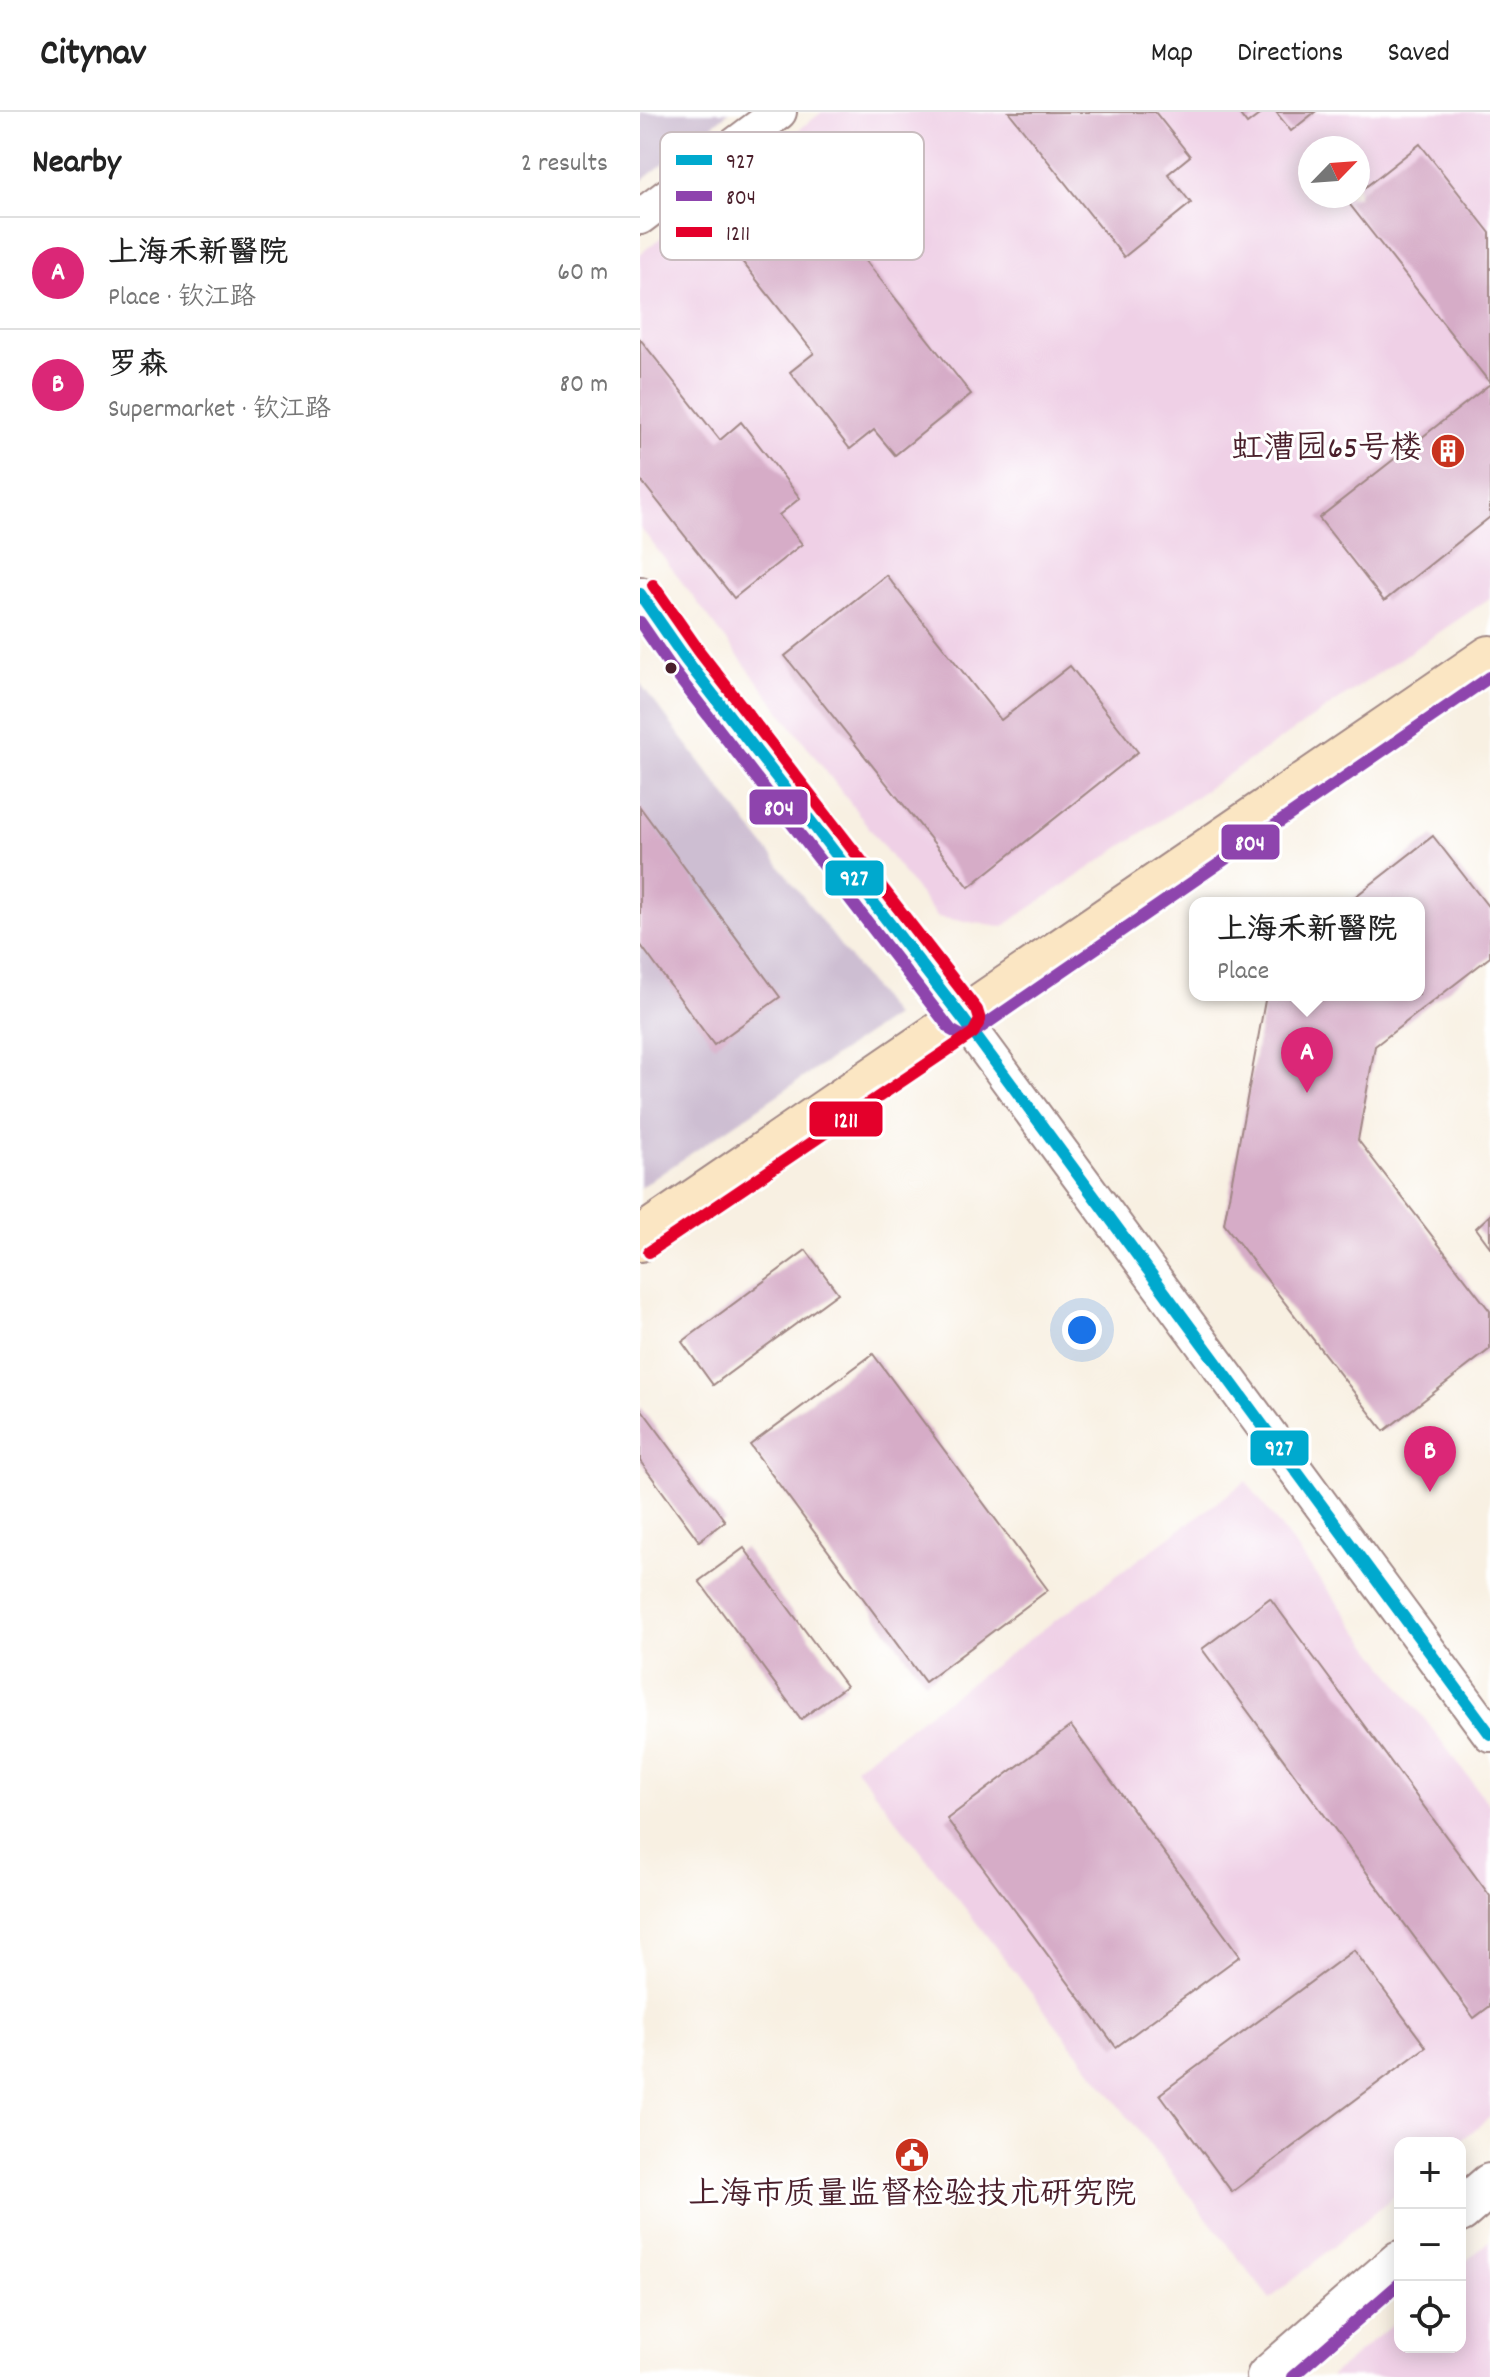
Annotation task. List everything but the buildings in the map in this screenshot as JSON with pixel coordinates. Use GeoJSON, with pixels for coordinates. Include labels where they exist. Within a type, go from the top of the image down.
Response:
{"type":"FeatureCollection","features":[{"type":"Feature","properties":{"kind":"main road"},"geometry":{"type":"LineString","coordinates":[[640,1239],[1490,658]]}},
{"type":"Feature","properties":{"kind":"street"},"geometry":{"type":"LineString","coordinates":[[753,132],[779,112]]}},
{"type":"Feature","properties":{"kind":"street"},"geometry":{"type":"LineString","coordinates":[[640,217],[660,202]]}},
{"type":"Feature","properties":{"kind":"street"},"geometry":{"type":"LineString","coordinates":[[640,594],[686,660],[964,1020],[1490,1734]]}},
{"type":"Feature","properties":{"kind":"street"},"geometry":{"type":"LineString","coordinates":[[1462,2209],[1490,2185]]}},
{"type":"Feature","properties":{"kind":"street"},"geometry":{"type":"LineString","coordinates":[[1268,2377],[1394,2267]]}},
{"type":"Feature","properties":{"kind":"shaded area"},"geometry":{"type":"Polygon","coordinates":[[[640,112],[729,112],[704,132],[660,132],[660,166],[640,182],[640,112]]]}},
{"type":"Feature","properties":{"kind":"shaded area"},"geometry":{"type":"Polygon","coordinates":[[[822,112],[1490,112],[1490,598],[1002,927],[937,917],[640,527],[640,254],[660,238],[660,260],[924,260],[924,132],[796,132],[822,112]]]}},
{"type":"Feature","properties":{"kind":"shaded area"},"geometry":{"type":"Polygon","coordinates":[[[640,683],[894,1016],[640,1188],[640,683]]]}},
{"type":"Feature","properties":{"kind":"shaded area"},"geometry":{"type":"Polygon","coordinates":[[[1246,1481],[1490,1806],[1490,2117],[1465,2137],[1394,2137],[1394,2196],[1270,2299],[855,1767],[1246,1481]]]}},
{"type":"Feature","properties":{"kind":"shaded area"},"geometry":{"type":"Polygon","coordinates":[[[1490,2241],[1490,2377],[1330,2377],[1394,2323],[1394,2353],[1466,2353],[1466,2261],[1490,2241]]]}},
{"type":"Feature","properties":{"kind":"transit line","name":"1211"},"geometry":{"type":"LineString","coordinates":[[649,1252],[973,1033],[980,1020],[977,1010],[699,651],[653,585]]}},
{"type":"Feature","properties":{"kind":"transit line","name":"927"},"geometry":{"type":"LineString","coordinates":[[640,594],[686,660],[964,1020],[1490,1734]]}},
{"type":"Feature","properties":{"kind":"transit line","name":"804"},"geometry":{"type":"LineString","coordinates":[[640,622],[673,670],[951,1030],[962,1036],[973,1033],[1490,677]]}},
{"type":"Feature","properties":{"kind":"transit line","name":"804"},"geometry":{"type":"LineString","coordinates":[[1292,2377],[1394,2288]]}},
{"type":"Feature","properties":{"kind":"place","name":"虹漕园65号楼"},"geometry":{"type":"Point","coordinates":[1448,451]}},
{"type":"Feature","properties":{"kind":"place","name":"上海禾新醫院"},"geometry":{"type":"Point","coordinates":[1307,1093]}},
{"type":"Feature","properties":{"kind":"place","name":"罗森"},"geometry":{"type":"Point","coordinates":[1430,1492]}},
{"type":"Feature","properties":{"kind":"place","name":"上海市质量监督检验技术研究院"},"geometry":{"type":"Point","coordinates":[912,2155]}}]}
